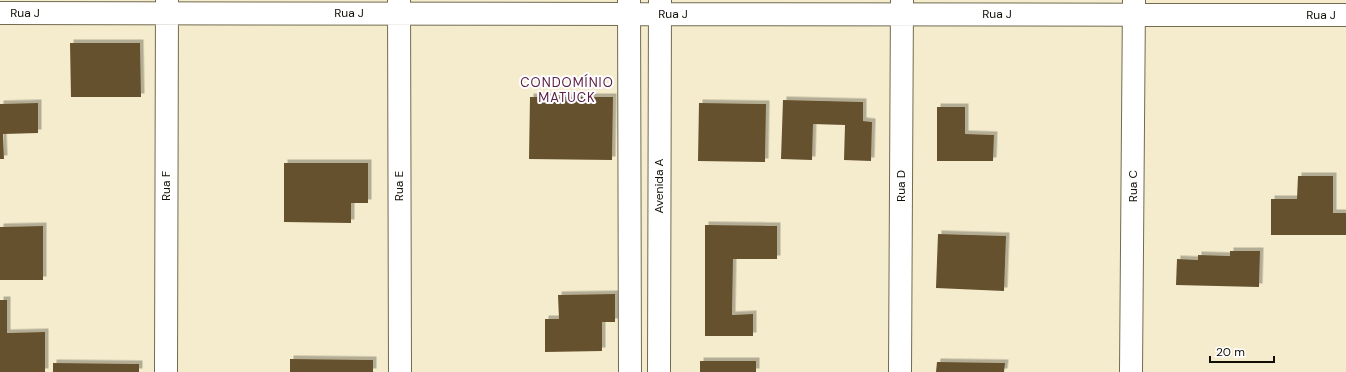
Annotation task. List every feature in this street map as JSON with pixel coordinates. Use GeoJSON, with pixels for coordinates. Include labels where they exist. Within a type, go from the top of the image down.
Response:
{"type":"FeatureCollection","features":[{"type":"Feature","properties":{"kind":"street","name":"Rua J"},"geometry":{"type":"LineString","coordinates":[[0,13],[167,7],[1134,7],[1346,15]]}},
{"type":"Feature","properties":{"kind":"street","name":"Rua F"},"geometry":{"type":"LineString","coordinates":[[166,372],[167,7]]}},
{"type":"Feature","properties":{"kind":"street","name":"Rua E"},"geometry":{"type":"LineString","coordinates":[[399,7],[400,372]]}},
{"type":"Feature","properties":{"kind":"street"},"geometry":{"type":"LineString","coordinates":[[629,7],[630,372]]}},
{"type":"Feature","properties":{"kind":"street","name":"Avenida A"},"geometry":{"type":"LineString","coordinates":[[659,372],[660,7]]}},
{"type":"Feature","properties":{"kind":"street","name":"Rua D"},"geometry":{"type":"LineString","coordinates":[[900,372],[902,7]]}},
{"type":"Feature","properties":{"kind":"street","name":"Rua C"},"geometry":{"type":"LineString","coordinates":[[1132,372],[1134,7]]}},
{"type":"Feature","properties":{"kind":"building"},"geometry":{"type":"Polygon","coordinates":[[[70,43],[140,43],[141,97],[71,97],[70,43]]]}},
{"type":"Feature","properties":{"kind":"building"},"geometry":{"type":"Polygon","coordinates":[[[530,97],[613,97],[612,160],[529,159],[530,97]]]}},
{"type":"Feature","properties":{"kind":"building"},"geometry":{"type":"Polygon","coordinates":[[[783,100],[863,102],[863,121],[872,122],[871,161],[844,160],[845,125],[813,124],[812,160],[781,159],[783,100]]]}},
{"type":"Feature","properties":{"kind":"building"},"geometry":{"type":"Polygon","coordinates":[[[38,103],[38,133],[3,134],[4,159],[0,159],[0,104],[38,103]]]}},
{"type":"Feature","properties":{"kind":"building"},"geometry":{"type":"Polygon","coordinates":[[[699,103],[766,104],[765,162],[698,161],[699,103]]]}},
{"type":"Feature","properties":{"kind":"building"},"geometry":{"type":"Polygon","coordinates":[[[937,107],[965,107],[965,134],[994,135],[993,161],[937,161],[937,107]]]}},
{"type":"Feature","properties":{"kind":"building"},"geometry":{"type":"Polygon","coordinates":[[[284,163],[368,163],[368,203],[351,203],[351,223],[284,222],[284,163]]]}},
{"type":"Feature","properties":{"kind":"building"},"geometry":{"type":"Polygon","coordinates":[[[1298,176],[1333,176],[1333,213],[1346,213],[1346,235],[1271,235],[1271,199],[1297,199],[1298,176]]]}},
{"type":"Feature","properties":{"kind":"building"},"geometry":{"type":"Polygon","coordinates":[[[705,225],[777,226],[777,259],[733,259],[732,315],[753,314],[753,336],[705,336],[705,225]]]}},
{"type":"Feature","properties":{"kind":"building"},"geometry":{"type":"Polygon","coordinates":[[[43,226],[43,280],[0,280],[0,227],[43,226]]]}},
{"type":"Feature","properties":{"kind":"building"},"geometry":{"type":"Polygon","coordinates":[[[938,234],[1006,236],[1004,291],[936,288],[938,234]]]}},
{"type":"Feature","properties":{"kind":"building"},"geometry":{"type":"Polygon","coordinates":[[[1230,251],[1260,251],[1259,287],[1176,285],[1177,259],[1198,260],[1198,255],[1230,256],[1230,251]]]}},
{"type":"Feature","properties":{"kind":"building"},"geometry":{"type":"Polygon","coordinates":[[[615,294],[615,322],[602,322],[602,351],[545,352],[545,319],[559,319],[558,295],[615,294]]]}},
{"type":"Feature","properties":{"kind":"building"},"geometry":{"type":"Polygon","coordinates":[[[0,300],[7,300],[7,333],[45,332],[45,372],[0,372],[0,300]]]}},
{"type":"Feature","properties":{"kind":"building"},"geometry":{"type":"Polygon","coordinates":[[[290,359],[373,360],[373,372],[290,372],[290,359]]]}},
{"type":"Feature","properties":{"kind":"building"},"geometry":{"type":"Polygon","coordinates":[[[700,361],[756,361],[756,372],[700,372],[700,361]]]}},
{"type":"Feature","properties":{"kind":"building"},"geometry":{"type":"Polygon","coordinates":[[[937,362],[1005,363],[1004,372],[936,372],[937,362]]]}},
{"type":"Feature","properties":{"kind":"building"},"geometry":{"type":"Polygon","coordinates":[[[53,363],[139,364],[139,372],[53,372],[53,363]]]}},
{"type":"Feature","properties":{"kind":"district","name":"CONDOMÍNIO MATUCK"},"geometry":{"type":"Point","coordinates":[567,90]}}]}
